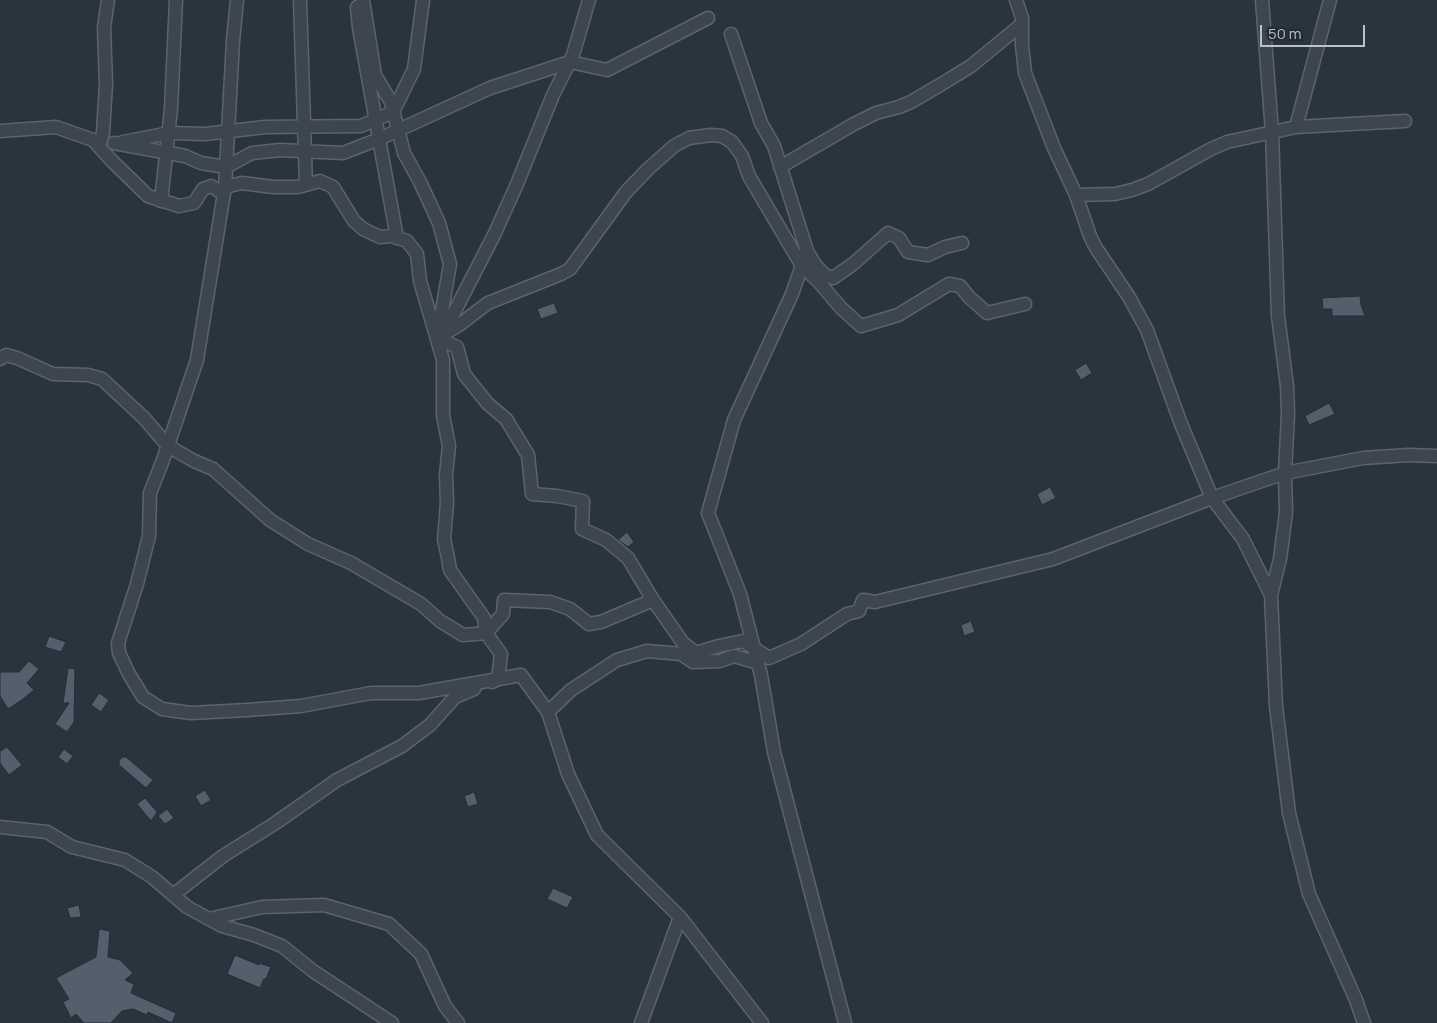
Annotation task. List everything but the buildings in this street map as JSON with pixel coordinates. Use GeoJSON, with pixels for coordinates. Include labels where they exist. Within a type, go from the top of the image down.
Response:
{"type":"FeatureCollection","features":[{"type":"Feature","properties":{"kind":"street"},"geometry":{"type":"LineString","coordinates":[[99,146],[103,133],[106,84],[104,27],[108,0]]}},
{"type":"Feature","properties":{"kind":"street"},"geometry":{"type":"LineString","coordinates":[[161,201],[169,132],[176,0]]}},
{"type":"Feature","properties":{"kind":"street"},"geometry":{"type":"LineString","coordinates":[[237,0],[225,186],[197,360],[150,493],[149,536],[138,584],[118,643],[119,653],[129,674],[144,697],[162,709],[191,713],[301,706],[371,694],[419,693],[521,675],[548,712],[568,774],[597,835],[680,918],[762,1023]]}},
{"type":"Feature","properties":{"kind":"street"},"geometry":{"type":"LineString","coordinates":[[300,0],[306,185]]}},
{"type":"Feature","properties":{"kind":"street"},"geometry":{"type":"LineString","coordinates":[[356,0],[359,28],[397,238]]}},
{"type":"Feature","properties":{"kind":"street"},"geometry":{"type":"LineString","coordinates":[[363,0],[375,75],[391,102],[404,153],[439,223],[450,264],[439,337]]}},
{"type":"Feature","properties":{"kind":"street"},"geometry":{"type":"LineString","coordinates":[[99,146],[169,132],[206,134],[265,127],[361,126],[393,112],[414,69],[423,0]]}},
{"type":"Feature","properties":{"kind":"street"},"geometry":{"type":"LineString","coordinates":[[439,337],[495,233],[553,95],[570,62],[590,0]]}},
{"type":"Feature","properties":{"kind":"street"},"geometry":{"type":"LineString","coordinates":[[1016,0],[1022,24],[1025,73],[1096,248],[1129,297],[1147,330],[1156,350],[1181,424],[1212,498],[1243,539],[1271,595]]}},
{"type":"Feature","properties":{"kind":"street"},"geometry":{"type":"LineString","coordinates":[[1262,0],[1272,132],[1278,316],[1287,386],[1288,414],[1285,472],[1286,512],[1280,559],[1271,595],[1276,706],[1289,812],[1309,894],[1356,1000],[1364,1023]]}},
{"type":"Feature","properties":{"kind":"street"},"geometry":{"type":"LineString","coordinates":[[1296,128],[1330,0]]}},
{"type":"Feature","properties":{"kind":"street"},"geometry":{"type":"LineString","coordinates":[[114,143],[167,152],[185,156],[201,163],[226,167],[252,153],[280,150],[343,153],[379,139],[490,88],[570,62],[608,70],[673,38],[708,18]]}},
{"type":"Feature","properties":{"kind":"street"},"geometry":{"type":"LineString","coordinates":[[780,167],[861,120],[876,113],[911,102],[971,66],[1022,24]]}},
{"type":"Feature","properties":{"kind":"street"},"geometry":{"type":"LineString","coordinates":[[731,34],[761,123],[774,146],[807,251],[816,266],[825,275],[833,278],[853,264],[888,232],[899,238],[908,252],[928,255],[945,246],[962,243]]}},
{"type":"Feature","properties":{"kind":"street"},"geometry":{"type":"LineString","coordinates":[[1076,195],[1115,194],[1132,190],[1148,184],[1227,142],[1296,128],[1405,121]]}},
{"type":"Feature","properties":{"kind":"street"},"geometry":{"type":"LineString","coordinates":[[0,131],[56,127],[93,140],[148,196],[179,206],[194,204],[203,189],[212,186],[219,191],[225,186],[242,183],[273,188],[298,187],[320,180],[333,187],[354,221],[363,229],[380,237],[397,238],[407,241],[417,254],[420,281],[439,337],[443,360],[443,415],[449,446],[444,539],[450,570],[484,618],[486,633],[501,654],[498,679]]}},
{"type":"Feature","properties":{"kind":"street"},"geometry":{"type":"LineString","coordinates":[[439,337],[459,326],[488,302],[570,269],[626,192],[674,146],[689,138],[711,135],[722,136],[732,142],[742,156],[749,176],[802,266],[818,281],[841,308],[861,326],[898,315],[949,284],[960,286],[987,313],[1026,304]]}},
{"type":"Feature","properties":{"kind":"street"},"geometry":{"type":"LineString","coordinates":[[807,251],[792,294],[734,420],[708,513],[740,594],[756,657],[774,752],[845,1023]]}},
{"type":"Feature","properties":{"kind":"street"},"geometry":{"type":"LineString","coordinates":[[439,337],[457,347],[464,374],[488,404],[506,419],[528,455],[532,494],[583,501],[582,530],[606,540],[628,558],[653,600],[683,643],[696,654],[719,646],[743,641],[756,657]]}},
{"type":"Feature","properties":{"kind":"street"},"geometry":{"type":"LineString","coordinates":[[0,359],[6,355],[52,374],[88,375],[102,379],[144,418],[168,446],[212,469],[270,520],[308,544],[351,563],[422,604],[440,621],[464,634],[486,633],[503,614],[504,600],[550,602],[570,609],[589,624],[601,622],[653,600]]}},
{"type":"Feature","properties":{"kind":"street"},"geometry":{"type":"LineString","coordinates":[[548,712],[571,690],[617,660],[647,652],[681,654],[693,662],[720,661],[734,656],[769,658],[801,644],[847,614],[859,611],[863,600],[874,602],[1053,559],[1285,472],[1363,458],[1409,455],[1437,456]]}},
{"type":"Feature","properties":{"kind":"street"},"geometry":{"type":"LineString","coordinates":[[173,895],[223,856],[274,824],[337,780],[402,746],[430,725],[455,697],[498,679]]}},
{"type":"Feature","properties":{"kind":"street"},"geometry":{"type":"LineString","coordinates":[[0,827],[47,832],[72,847],[125,860],[152,877],[186,907],[222,926],[254,935],[282,946],[313,971],[392,1023]]}},
{"type":"Feature","properties":{"kind":"street"},"geometry":{"type":"LineString","coordinates":[[210,919],[262,907],[324,905],[389,924],[421,954],[445,1006],[458,1023]]}},
{"type":"Feature","properties":{"kind":"street"},"geometry":{"type":"LineString","coordinates":[[640,1023],[680,918]]}}]}
